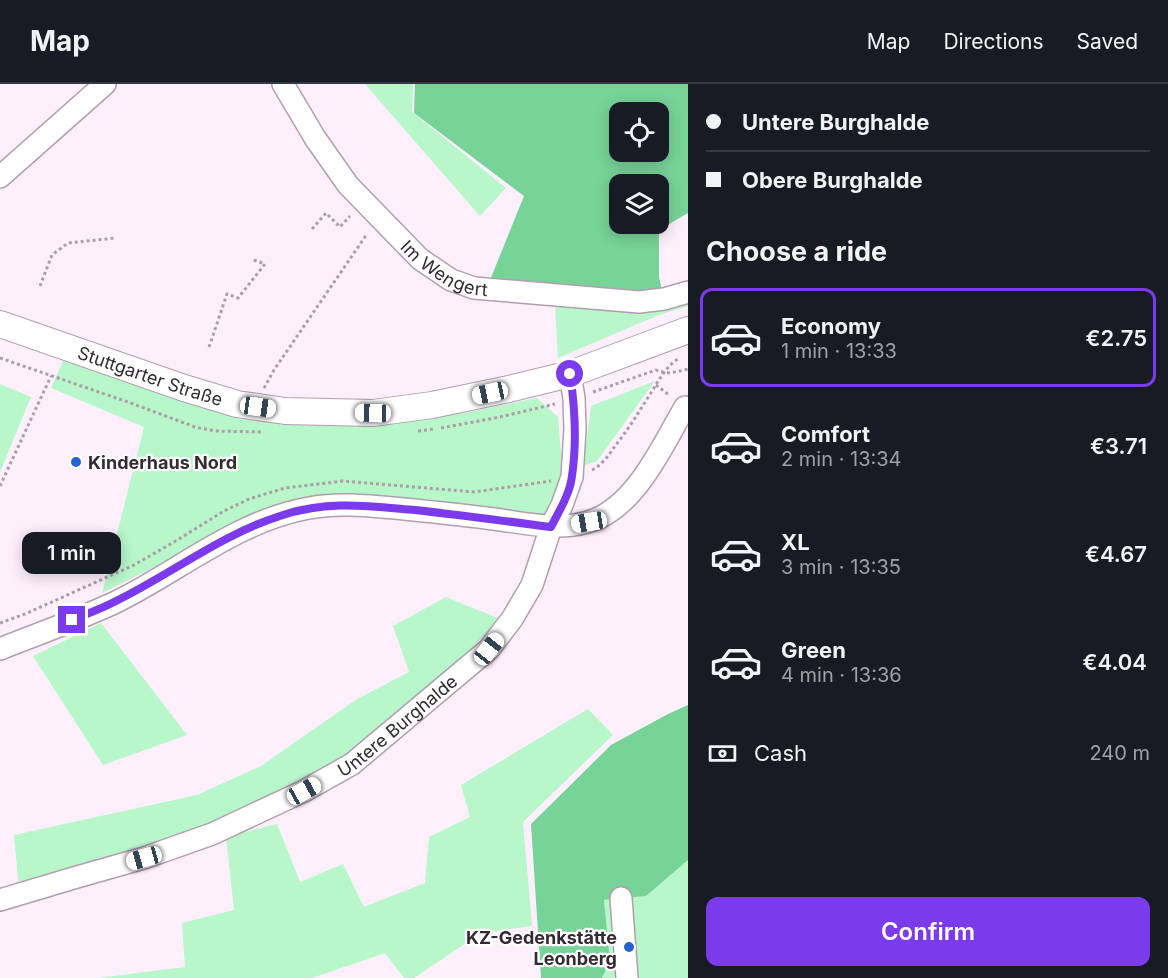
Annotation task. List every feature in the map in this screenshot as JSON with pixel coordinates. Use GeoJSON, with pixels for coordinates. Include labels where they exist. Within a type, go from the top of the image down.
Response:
{"type":"FeatureCollection","features":[{"type":"Feature","properties":{"kind":"main road","name":"Stuttgarter Straße"},"geometry":{"type":"LineString","coordinates":[[0,324],[237,404],[285,411],[373,413],[443,403],[509,389],[572,386],[688,330]]}},
{"type":"Feature","properties":{"kind":"street"},"geometry":{"type":"LineString","coordinates":[[0,177],[105,84]]}},
{"type":"Feature","properties":{"kind":"street","name":"Im Wengert"},"geometry":{"type":"LineString","coordinates":[[283,84],[315,138],[348,185],[420,259],[451,280],[474,288],[639,302],[664,299],[688,291]]}},
{"type":"Feature","properties":{"kind":"street","name":"Untere Burghalde"},"geometry":{"type":"LineString","coordinates":[[0,900],[144,858],[212,834],[304,791],[352,764],[489,649],[512,620],[532,585],[551,527],[572,477],[575,429],[572,386]]}},
{"type":"Feature","properties":{"kind":"street"},"geometry":{"type":"LineString","coordinates":[[0,649],[114,603],[251,527],[308,508],[341,504],[382,507],[551,527],[589,522],[611,512],[631,494],[652,464],[685,407]]}},
{"type":"Feature","properties":{"kind":"street"},"geometry":{"type":"LineString","coordinates":[[621,898],[627,978]]}},
{"type":"Feature","properties":{"kind":"path"},"geometry":{"type":"LineString","coordinates":[[312,229],[326,213],[340,227],[364,201]]}},
{"type":"Feature","properties":{"kind":"path"},"geometry":{"type":"LineString","coordinates":[[39,286],[52,255],[68,243],[116,238]]}},
{"type":"Feature","properties":{"kind":"path"},"geometry":{"type":"LineString","coordinates":[[274,370],[360,243]]}},
{"type":"Feature","properties":{"kind":"path"},"geometry":{"type":"LineString","coordinates":[[209,347],[227,294],[237,298],[265,264],[251,259]]}},
{"type":"Feature","properties":{"kind":"path"},"geometry":{"type":"LineString","coordinates":[[572,477],[596,468],[607,457],[629,428],[663,373],[680,357]]}},
{"type":"Feature","properties":{"kind":"path"},"geometry":{"type":"LineString","coordinates":[[572,386],[656,370],[673,373],[688,369]]}},
{"type":"Feature","properties":{"kind":"path"},"geometry":{"type":"LineString","coordinates":[[0,486],[51,376]]}},
{"type":"Feature","properties":{"kind":"green space"},"geometry":{"type":"Polygon","coordinates":[[[365,84],[413,84],[412,112],[506,188],[480,216],[365,84]]]}},
{"type":"Feature","properties":{"kind":"green space"},"geometry":{"type":"Polygon","coordinates":[[[415,84],[688,84],[688,213],[669,224],[669,174],[609,174],[609,234],[659,234],[659,277],[664,299],[488,285],[524,196],[414,113],[415,84]]]}},
{"type":"Feature","properties":{"kind":"green space"},"geometry":{"type":"Polygon","coordinates":[[[688,299],[688,306],[659,315],[558,358],[555,304],[621,312],[659,307],[688,299]]]}},
{"type":"Feature","properties":{"kind":"green space"},"geometry":{"type":"Polygon","coordinates":[[[64,359],[230,416],[311,423],[380,422],[464,413],[537,398],[558,417],[562,465],[560,497],[547,515],[531,520],[392,503],[254,518],[102,593],[144,427],[51,388],[64,359]]]}},
{"type":"Feature","properties":{"kind":"green space"},"geometry":{"type":"Polygon","coordinates":[[[655,381],[597,461],[583,466],[591,406],[655,381]]]}},
{"type":"Feature","properties":{"kind":"green space"},"geometry":{"type":"Polygon","coordinates":[[[0,384],[31,397],[0,472],[0,384]]]}},
{"type":"Feature","properties":{"kind":"green space"},"geometry":{"type":"Polygon","coordinates":[[[446,597],[500,619],[429,691],[353,755],[265,805],[160,844],[19,889],[14,835],[197,795],[261,766],[357,699],[409,672],[393,626],[446,597]]]}},
{"type":"Feature","properties":{"kind":"green space"},"geometry":{"type":"Polygon","coordinates":[[[101,623],[187,735],[103,765],[33,656],[101,623]]]}},
{"type":"Feature","properties":{"kind":"green space"},"geometry":{"type":"Polygon","coordinates":[[[688,705],[688,860],[646,896],[604,900],[610,961],[602,978],[541,978],[531,824],[611,745],[688,705]]]}},
{"type":"Feature","properties":{"kind":"green space"},"geometry":{"type":"Polygon","coordinates":[[[588,709],[613,735],[523,822],[532,926],[481,933],[414,978],[404,978],[385,953],[312,978],[98,978],[185,967],[182,923],[234,910],[226,837],[277,824],[300,882],[343,864],[364,907],[425,883],[429,837],[470,817],[461,785],[588,709]]]}},
{"type":"Feature","properties":{"kind":"green space"},"geometry":{"type":"Polygon","coordinates":[[[688,860],[688,978],[602,978],[610,961],[604,900],[646,896],[688,860]]]}},
{"type":"Feature","properties":{"kind":"place","name":"Kinderhaus Nord"},"geometry":{"type":"Point","coordinates":[76,462]}},
{"type":"Feature","properties":{"kind":"place","name":"KZ-Gedenkstätte Leonberg"},"geometry":{"type":"Point","coordinates":[629,947]}},
{"type":"Feature","properties":{"kind":"route"},"geometry":{"type":"LineString","coordinates":[[72,620],[114,603],[251,527],[308,508],[341,504],[382,507],[551,527],[572,477],[575,429],[574,398],[570,374]]}}]}
